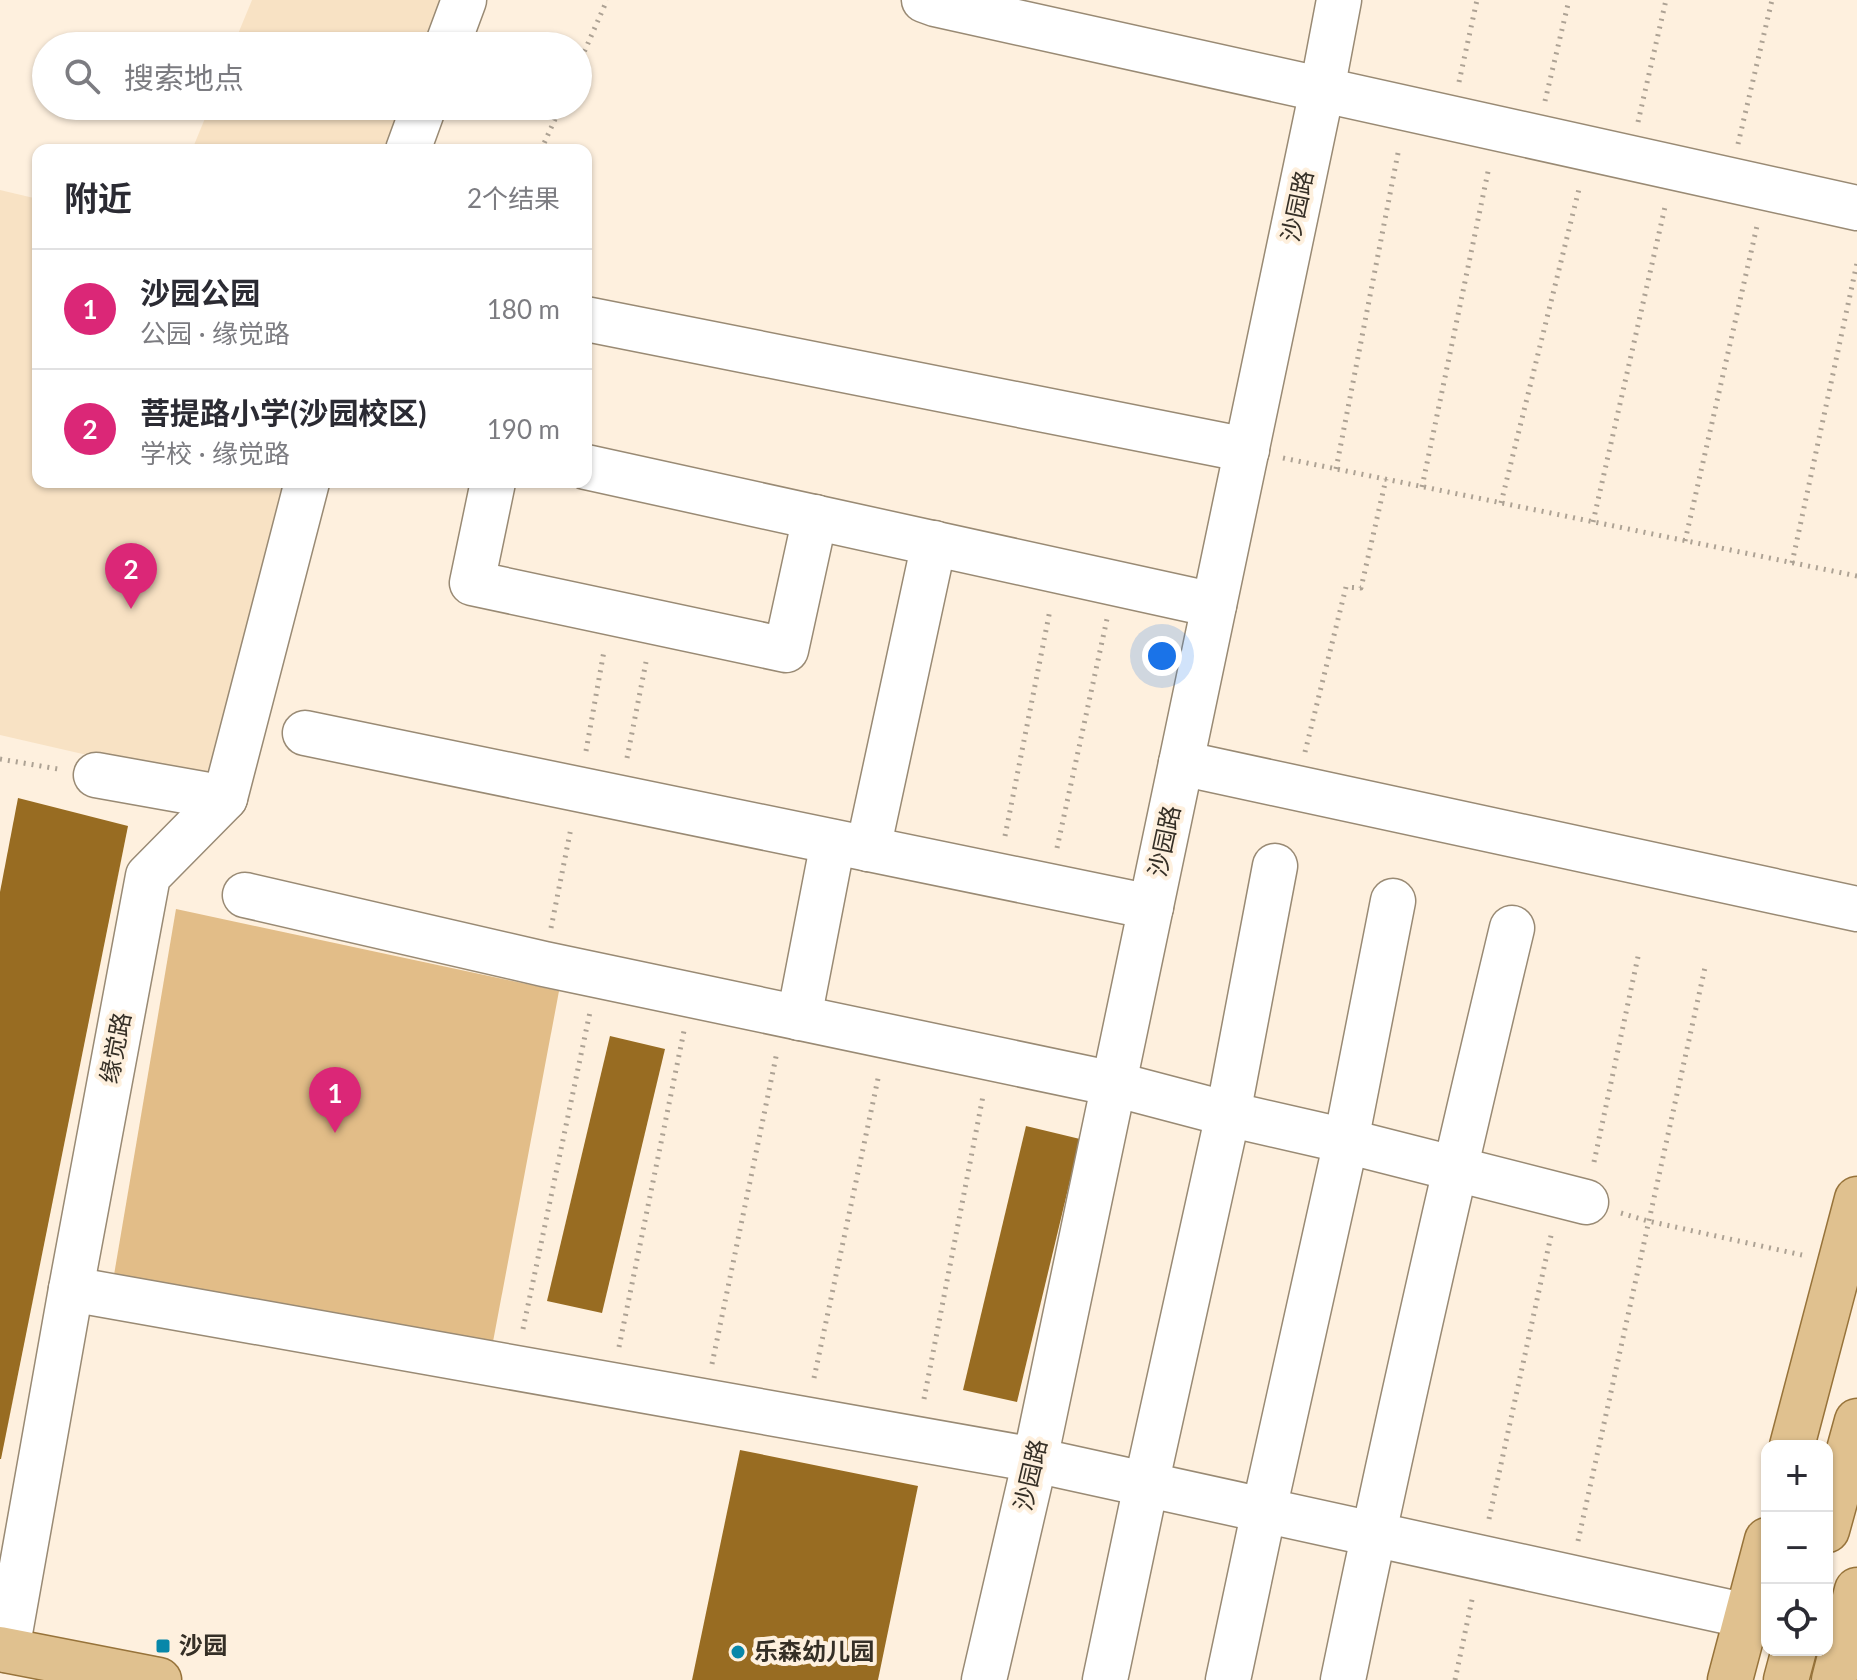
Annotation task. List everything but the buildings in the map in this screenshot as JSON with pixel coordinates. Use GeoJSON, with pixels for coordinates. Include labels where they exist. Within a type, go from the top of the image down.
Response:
{"type":"FeatureCollection","features":[{"type":"Feature","properties":{"kind":"main road"},"geometry":{"type":"LineString","coordinates":[[1794,1440],[1857,1199]]}},
{"type":"Feature","properties":{"kind":"main road"},"geometry":{"type":"LineString","coordinates":[[1832,1512],[1857,1421]]}},
{"type":"Feature","properties":{"kind":"main road"},"geometry":{"type":"LineString","coordinates":[[1730,1680],[1761,1563]]}},
{"type":"Feature","properties":{"kind":"main road"},"geometry":{"type":"LineString","coordinates":[[1834,1680],[1857,1590]]}},
{"type":"Feature","properties":{"kind":"main road"},"geometry":{"type":"LineString","coordinates":[[4,1650],[159,1680]]}},
{"type":"Feature","properties":{"kind":"main road"},"geometry":{"type":"LineString","coordinates":[[1786,1680],[1792,1656]]}},
{"type":"Feature","properties":{"kind":"street"},"geometry":{"type":"LineString","coordinates":[[452,32],[464,0]]}},
{"type":"Feature","properties":{"kind":"street"},"geometry":{"type":"LineString","coordinates":[[924,0],[1857,208]]}},
{"type":"Feature","properties":{"kind":"street","name":"沙园路"},"geometry":{"type":"LineString","coordinates":[[984,1680],[1035,1460],[1339,0]]}},
{"type":"Feature","properties":{"kind":"street"},"geometry":{"type":"LineString","coordinates":[[410,144],[419,120]]}},
{"type":"Feature","properties":{"kind":"street"},"geometry":{"type":"LineString","coordinates":[[592,320],[1247,450]]}},
{"type":"Feature","properties":{"kind":"street"},"geometry":{"type":"LineString","coordinates":[[592,468],[1214,605]]}},
{"type":"Feature","properties":{"kind":"street"},"geometry":{"type":"LineString","coordinates":[[96,775],[225,798],[305,488]]}},
{"type":"Feature","properties":{"kind":"street"},"geometry":{"type":"LineString","coordinates":[[492,488],[472,583],[786,650],[815,517]]}},
{"type":"Feature","properties":{"kind":"street"},"geometry":{"type":"LineString","coordinates":[[792,1016],[851,845],[934,543]]}},
{"type":"Feature","properties":{"kind":"street"},"geometry":{"type":"LineString","coordinates":[[305,733],[1151,907]]}},
{"type":"Feature","properties":{"kind":"street"},"geometry":{"type":"LineString","coordinates":[[1181,763],[1857,909]]}},
{"type":"Feature","properties":{"kind":"street","name":"缘觉路"},"geometry":{"type":"LineString","coordinates":[[4,1650],[148,876],[225,798]]}},
{"type":"Feature","properties":{"kind":"street"},"geometry":{"type":"LineString","coordinates":[[1105,1680],[1228,1114],[1275,866]]}},
{"type":"Feature","properties":{"kind":"street"},"geometry":{"type":"LineString","coordinates":[[245,895],[544,964],[1114,1084],[1573,1198]]}},
{"type":"Feature","properties":{"kind":"street"},"geometry":{"type":"LineString","coordinates":[[1228,1680],[1346,1141],[1393,901]]}},
{"type":"Feature","properties":{"kind":"street"},"geometry":{"type":"LineString","coordinates":[[1343,1680],[1455,1169],[1512,928]]}},
{"type":"Feature","properties":{"kind":"street"},"geometry":{"type":"LineString","coordinates":[[71,1289],[1035,1460],[1747,1616]]}},
{"type":"Feature","properties":{"kind":"path"},"geometry":{"type":"LineString","coordinates":[[592,34],[607,0]]}},
{"type":"Feature","properties":{"kind":"path"},"geometry":{"type":"LineString","coordinates":[[1451,118],[1477,0]]}},
{"type":"Feature","properties":{"kind":"path"},"geometry":{"type":"LineString","coordinates":[[1422,487],[1516,133],[1569,0]]}},
{"type":"Feature","properties":{"kind":"path"},"geometry":{"type":"LineString","coordinates":[[1501,503],[1609,153],[1666,0]]}},
{"type":"Feature","properties":{"kind":"path"},"geometry":{"type":"LineString","coordinates":[[1685,541],[1748,184],[1772,0]]}},
{"type":"Feature","properties":{"kind":"path"},"geometry":{"type":"LineString","coordinates":[[1336,469],[1406,109]]}},
{"type":"Feature","properties":{"kind":"path"},"geometry":{"type":"LineString","coordinates":[[544,144],[555,120]]}},
{"type":"Feature","properties":{"kind":"path"},"geometry":{"type":"LineString","coordinates":[[1593,522],[1674,168]]}},
{"type":"Feature","properties":{"kind":"path"},"geometry":{"type":"LineString","coordinates":[[1792,563],[1857,263]]}},
{"type":"Feature","properties":{"kind":"path"},"geometry":{"type":"LineString","coordinates":[[1247,450],[1857,576]]}},
{"type":"Feature","properties":{"kind":"path"},"geometry":{"type":"LineString","coordinates":[[1296,788],[1346,587],[1361,588],[1386,479]]}},
{"type":"Feature","properties":{"kind":"path"},"geometry":{"type":"LineString","coordinates":[[997,876],[1057,570]]}},
{"type":"Feature","properties":{"kind":"path"},"geometry":{"type":"LineString","coordinates":[[1048,886],[1115,583]]}},
{"type":"Feature","properties":{"kind":"path"},"geometry":{"type":"LineString","coordinates":[[599,794],[611,613]]}},
{"type":"Feature","properties":{"kind":"path"},"geometry":{"type":"LineString","coordinates":[[544,964],[654,622]]}},
{"type":"Feature","properties":{"kind":"path"},"geometry":{"type":"LineString","coordinates":[[0,759],[96,775]]}},
{"type":"Feature","properties":{"kind":"path"},"geometry":{"type":"LineString","coordinates":[[1455,1680],[1481,1557],[1639,952]]}},
{"type":"Feature","properties":{"kind":"path"},"geometry":{"type":"LineString","coordinates":[[1570,1577],[1706,963]]}},
{"type":"Feature","properties":{"kind":"path"},"geometry":{"type":"LineString","coordinates":[[523,1329],[597,975]]}},
{"type":"Feature","properties":{"kind":"path"},"geometry":{"type":"LineString","coordinates":[[619,1347],[692,995]]}},
{"type":"Feature","properties":{"kind":"path"},"geometry":{"type":"LineString","coordinates":[[712,1365],[792,1016]]}},
{"type":"Feature","properties":{"kind":"path"},"geometry":{"type":"LineString","coordinates":[[828,1381],[814,1378],[887,1036]]}},
{"type":"Feature","properties":{"kind":"path"},"geometry":{"type":"LineString","coordinates":[[911,1397],[925,1400],[990,1058]]}},
{"type":"Feature","properties":{"kind":"path"},"geometry":{"type":"LineString","coordinates":[[1573,1198],[1648,1221],[1840,1264]]}},
{"type":"Feature","properties":{"kind":"shaded area"},"geometry":{"type":"Polygon","coordinates":[[[252,0],[452,0],[439,32],[239,32],[252,0]]]}},
{"type":"Feature","properties":{"kind":"shaded area"},"geometry":{"type":"Polygon","coordinates":[[[204,120],[405,120],[395,144],[194,144],[204,120]]]}},
{"type":"Feature","properties":{"kind":"shaded area"},"geometry":{"type":"Polygon","coordinates":[[[0,190],[32,198],[32,488],[291,488],[222,786],[0,735],[0,190]]]}},
{"type":"Feature","properties":{"kind":"shaded area"},"geometry":{"type":"Polygon","coordinates":[[[176,909],[559,991],[492,1347],[114,1275],[176,909]]]}},
{"type":"Feature","properties":{"kind":"place","name":"菩提路小学(沙园校区)"},"geometry":{"type":"Point","coordinates":[131,609]}},
{"type":"Feature","properties":{"kind":"place","name":"沙园公园"},"geometry":{"type":"Point","coordinates":[335,1133]}},
{"type":"Feature","properties":{"kind":"place","name":"沙园"},"geometry":{"type":"Point","coordinates":[163,1646]}},
{"type":"Feature","properties":{"kind":"place","name":"乐森幼儿园"},"geometry":{"type":"Point","coordinates":[738,1652]}}]}
